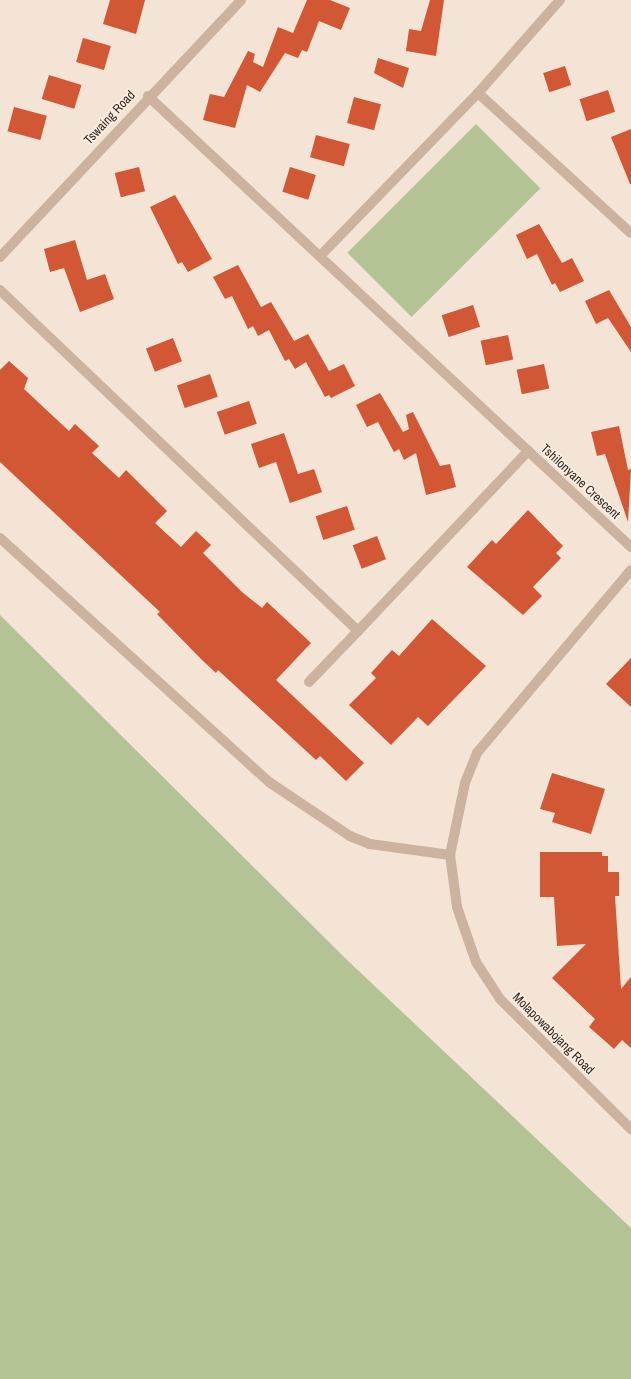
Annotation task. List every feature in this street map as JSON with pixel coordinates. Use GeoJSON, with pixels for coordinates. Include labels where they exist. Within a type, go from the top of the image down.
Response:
{"type":"FeatureCollection","features":[{"type":"Feature","properties":{"kind":"street","name":"Tswaing Road"},"geometry":{"type":"LineString","coordinates":[[0,257],[148,96],[241,0]]}},
{"type":"Feature","properties":{"kind":"street"},"geometry":{"type":"LineString","coordinates":[[322,254],[478,93],[560,0]]}},
{"type":"Feature","properties":{"kind":"street"},"geometry":{"type":"LineString","coordinates":[[478,93],[631,233]]}},
{"type":"Feature","properties":{"kind":"street","name":"Tshilonyane Crescent"},"geometry":{"type":"LineString","coordinates":[[148,96],[322,254],[631,548]]}},
{"type":"Feature","properties":{"kind":"street"},"geometry":{"type":"LineString","coordinates":[[0,290],[358,631]]}},
{"type":"Feature","properties":{"kind":"street"},"geometry":{"type":"LineString","coordinates":[[309,682],[528,451]]}},
{"type":"Feature","properties":{"kind":"street"},"geometry":{"type":"LineString","coordinates":[[0,538],[269,782],[350,836],[370,844],[450,855]]}},
{"type":"Feature","properties":{"kind":"street","name":"Molapowabojang Road"},"geometry":{"type":"LineString","coordinates":[[631,570],[478,753],[465,783],[450,855],[457,907],[476,962],[500,999],[631,1128]]}},
{"type":"Feature","properties":{"kind":"green space"},"geometry":{"type":"Polygon","coordinates":[[[476,124],[540,188],[412,317],[347,253],[476,124]]]}},
{"type":"Feature","properties":{"kind":"green space"},"geometry":{"type":"Polygon","coordinates":[[[0,615],[345,958],[631,1228],[631,1379],[0,1379],[0,615]]]}},
{"type":"Feature","properties":{"kind":"building"},"geometry":{"type":"Polygon","coordinates":[[[110,0],[145,0],[136,34],[103,24],[110,0]]]}},
{"type":"Feature","properties":{"kind":"building"},"geometry":{"type":"Polygon","coordinates":[[[307,0],[330,0],[350,8],[341,30],[319,21],[307,52],[302,50],[298,58],[285,53],[260,92],[247,85],[235,128],[203,120],[210,94],[224,97],[248,51],[255,54],[253,62],[263,67],[278,27],[293,33],[307,0]]]}},
{"type":"Feature","properties":{"kind":"building"},"geometry":{"type":"Polygon","coordinates":[[[430,0],[444,0],[436,56],[406,51],[409,29],[421,31],[430,0]]]}},
{"type":"Feature","properties":{"kind":"building"},"geometry":{"type":"Polygon","coordinates":[[[83,38],[111,46],[104,70],[76,62],[83,38]]]}},
{"type":"Feature","properties":{"kind":"building"},"geometry":{"type":"Polygon","coordinates":[[[378,58],[409,68],[403,88],[374,73],[378,58]]]}},
{"type":"Feature","properties":{"kind":"building"},"geometry":{"type":"Polygon","coordinates":[[[565,66],[571,85],[549,92],[543,73],[565,66]]]}},
{"type":"Feature","properties":{"kind":"building"},"geometry":{"type":"Polygon","coordinates":[[[49,75],[82,85],[74,109],[42,99],[49,75]]]}},
{"type":"Feature","properties":{"kind":"building"},"geometry":{"type":"Polygon","coordinates":[[[608,90],[615,112],[587,121],[579,99],[608,90]]]}},
{"type":"Feature","properties":{"kind":"building"},"geometry":{"type":"Polygon","coordinates":[[[354,97],[381,104],[374,130],[347,123],[354,97]]]}},
{"type":"Feature","properties":{"kind":"building"},"geometry":{"type":"Polygon","coordinates":[[[14,107],[47,116],[40,140],[8,131],[14,107]]]}},
{"type":"Feature","properties":{"kind":"building"},"geometry":{"type":"Polygon","coordinates":[[[631,129],[631,184],[630,184],[611,137],[631,129]]]}},
{"type":"Feature","properties":{"kind":"building"},"geometry":{"type":"Polygon","coordinates":[[[316,135],[350,144],[344,166],[310,157],[316,135]]]}},
{"type":"Feature","properties":{"kind":"building"},"geometry":{"type":"Polygon","coordinates":[[[139,167],[145,191],[121,197],[115,173],[139,167]]]}},
{"type":"Feature","properties":{"kind":"building"},"geometry":{"type":"Polygon","coordinates":[[[290,167],[316,175],[308,200],[282,192],[290,167]]]}},
{"type":"Feature","properties":{"kind":"building"},"geometry":{"type":"Polygon","coordinates":[[[175,195],[212,259],[188,272],[182,262],[178,264],[150,207],[175,195]]]}},
{"type":"Feature","properties":{"kind":"building"},"geometry":{"type":"Polygon","coordinates":[[[539,224],[562,263],[572,258],[584,281],[560,292],[555,283],[552,285],[537,254],[527,259],[516,235],[539,224]]]}},
{"type":"Feature","properties":{"kind":"building"},"geometry":{"type":"Polygon","coordinates":[[[75,240],[87,280],[105,274],[114,299],[80,312],[64,268],[50,272],[44,249],[75,240]]]}},
{"type":"Feature","properties":{"kind":"building"},"geometry":{"type":"Polygon","coordinates":[[[238,265],[261,307],[271,302],[294,341],[308,334],[329,371],[344,364],[355,386],[331,398],[329,395],[325,397],[306,362],[295,369],[289,359],[285,361],[269,330],[258,336],[253,326],[248,329],[232,296],[225,299],[213,277],[238,265]]]}},
{"type":"Feature","properties":{"kind":"building"},"geometry":{"type":"Polygon","coordinates":[[[609,290],[631,327],[631,352],[608,318],[596,324],[585,301],[609,290]]]}},
{"type":"Feature","properties":{"kind":"building"},"geometry":{"type":"Polygon","coordinates":[[[473,305],[480,327],[449,337],[442,315],[473,305]]]}},
{"type":"Feature","properties":{"kind":"building"},"geometry":{"type":"Polygon","coordinates":[[[508,335],[513,359],[486,365],[481,341],[508,335]]]}},
{"type":"Feature","properties":{"kind":"building"},"geometry":{"type":"Polygon","coordinates":[[[173,338],[182,361],[155,372],[146,348],[173,338]]]}},
{"type":"Feature","properties":{"kind":"building"},"geometry":{"type":"Polygon","coordinates":[[[9,361],[28,378],[24,389],[69,431],[75,424],[99,446],[92,453],[119,478],[126,470],[167,511],[155,523],[181,547],[196,531],[211,545],[203,553],[242,592],[262,608],[267,602],[311,643],[276,680],[364,763],[346,781],[320,756],[316,760],[218,670],[216,673],[157,614],[160,612],[0,462],[0,370],[9,361]]]}},
{"type":"Feature","properties":{"kind":"building"},"geometry":{"type":"Polygon","coordinates":[[[544,364],[549,388],[522,394],[517,370],[544,364]]]}},
{"type":"Feature","properties":{"kind":"building"},"geometry":{"type":"Polygon","coordinates":[[[210,374],[218,397],[185,408],[177,385],[210,374]]]}},
{"type":"Feature","properties":{"kind":"building"},"geometry":{"type":"Polygon","coordinates":[[[380,393],[403,432],[409,429],[406,415],[413,412],[440,466],[450,464],[456,487],[426,495],[416,453],[404,460],[399,449],[394,452],[378,422],[367,427],[356,405],[380,393]]]}},
{"type":"Feature","properties":{"kind":"building"},"geometry":{"type":"Polygon","coordinates":[[[249,401],[257,424],[225,435],[217,412],[249,401]]]}},
{"type":"Feature","properties":{"kind":"building"},"geometry":{"type":"Polygon","coordinates":[[[619,426],[628,470],[631,469],[628,522],[605,454],[597,456],[591,432],[619,426]]]}},
{"type":"Feature","properties":{"kind":"building"},"geometry":{"type":"Polygon","coordinates":[[[284,433],[298,474],[314,469],[322,492],[290,503],[276,462],[259,468],[251,444],[284,433]]]}},
{"type":"Feature","properties":{"kind":"building"},"geometry":{"type":"Polygon","coordinates":[[[347,506],[355,530],[323,540],[316,516],[347,506]]]}},
{"type":"Feature","properties":{"kind":"building"},"geometry":{"type":"Polygon","coordinates":[[[528,510],[563,546],[556,553],[561,558],[533,587],[542,596],[523,615],[467,567],[492,540],[496,544],[528,510]]]}},
{"type":"Feature","properties":{"kind":"building"},"geometry":{"type":"Polygon","coordinates":[[[377,536],[386,559],[362,569],[353,545],[377,536]]]}},
{"type":"Feature","properties":{"kind":"building"},"geometry":{"type":"Polygon","coordinates":[[[432,619],[486,666],[428,726],[418,717],[391,745],[349,705],[376,678],[371,673],[392,650],[399,656],[432,619]]]}},
{"type":"Feature","properties":{"kind":"building"},"geometry":{"type":"Polygon","coordinates":[[[631,658],[631,707],[606,684],[631,658]]]}},
{"type":"Feature","properties":{"kind":"building"},"geometry":{"type":"Polygon","coordinates":[[[552,773],[605,789],[591,834],[552,822],[555,813],[540,809],[552,773]]]}},
{"type":"Feature","properties":{"kind":"building"},"geometry":{"type":"Polygon","coordinates":[[[540,852],[602,852],[602,856],[608,856],[608,872],[619,872],[619,896],[615,896],[621,989],[631,977],[631,1048],[622,1040],[614,1049],[589,1027],[595,1019],[552,978],[586,944],[557,946],[554,897],[540,897],[540,852]]]}}]}
